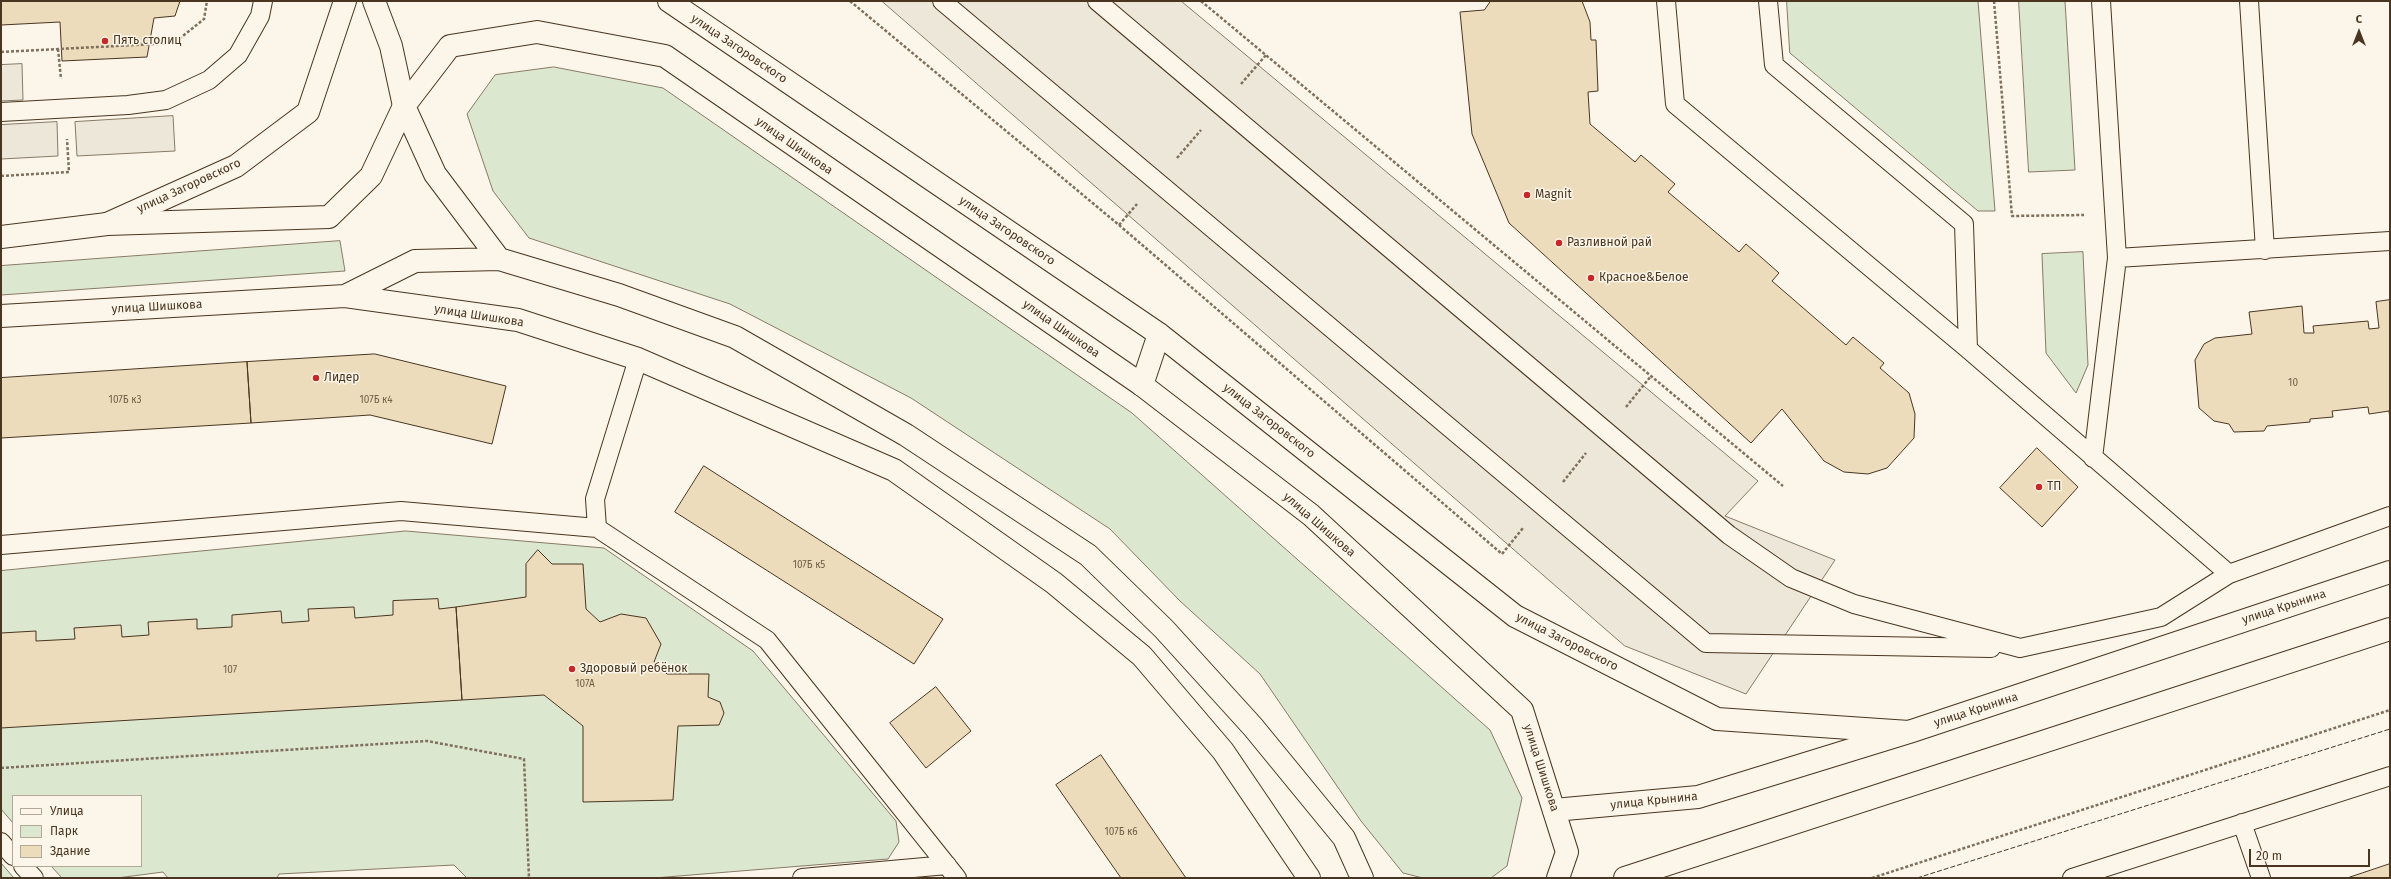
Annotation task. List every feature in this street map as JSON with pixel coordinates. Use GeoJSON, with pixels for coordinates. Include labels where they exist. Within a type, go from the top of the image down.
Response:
{"type":"FeatureCollection","features":[{"type":"Feature","properties":{"kind":"main road","name":"улица Загоровского"},"geometry":{"type":"LineString","coordinates":[[107,224],[236,166],[308,112],[345,1]]}},
{"type":"Feature","properties":{"kind":"main road"},"geometry":{"type":"LineString","coordinates":[[374,1],[391,46],[404,106],[435,174],[499,260]]}},
{"type":"Feature","properties":{"kind":"main road","name":"улица Загоровского"},"geometry":{"type":"LineString","coordinates":[[669,1],[1159,334],[1515,616],[1717,719],[1909,732]]}},
{"type":"Feature","properties":{"kind":"main road","name":"улица Шишкова"},"geometry":{"type":"LineString","coordinates":[[1,237],[107,224],[329,216],[371,176],[404,106],[450,46],[537,32],[664,56],[1142,385],[1311,515],[1522,710],[1567,852],[1558,878]]}},
{"type":"Feature","properties":{"kind":"main road"},"geometry":{"type":"LineString","coordinates":[[345,296],[415,262],[499,260],[619,295],[735,337],[906,435],[1088,555],[1164,629],[1253,728],[1344,838],[1362,878]]}},
{"type":"Feature","properties":{"kind":"main road","name":"улица Шишкова"},"geometry":{"type":"LineString","coordinates":[[1,316],[345,296],[518,320],[638,359],[894,470],[1054,583],[1142,656],[1223,751],[1309,878]]}},
{"type":"Feature","properties":{"kind":"main road"},"geometry":{"type":"LineString","coordinates":[[1142,385],[1159,334]]}},
{"type":"Feature","properties":{"kind":"main road","name":"улица Крынина"},"geometry":{"type":"LineString","coordinates":[[1554,810],[1698,797],[1909,732],[2390,572]]}},
{"type":"Feature","properties":{"kind":"main road"},"geometry":{"type":"LineString","coordinates":[[1625,878],[2390,629]]}},
{"type":"Feature","properties":{"kind":"lane"},"geometry":{"type":"LineString","coordinates":[[1,112],[128,105],[166,100],[210,80],[238,55],[260,16],[263,1]]}},
{"type":"Feature","properties":{"kind":"lane"},"geometry":{"type":"LineString","coordinates":[[942,1],[1706,643],[2020,648],[2161,617],[2229,574],[2390,516]]}},
{"type":"Feature","properties":{"kind":"lane"},"geometry":{"type":"LineString","coordinates":[[1097,1],[1728,535],[1791,578],[1854,604],[2020,648]]}},
{"type":"Feature","properties":{"kind":"lane"},"geometry":{"type":"LineString","coordinates":[[1666,1],[1675,104],[1968,349],[2229,574]]}},
{"type":"Feature","properties":{"kind":"lane"},"geometry":{"type":"LineString","coordinates":[[1768,1],[1774,65],[1964,224],[1968,349]]}},
{"type":"Feature","properties":{"kind":"lane"},"geometry":{"type":"LineString","coordinates":[[2093,458],[2117,258],[2101,1]]}},
{"type":"Feature","properties":{"kind":"lane"},"geometry":{"type":"LineString","coordinates":[[2249,1],[2265,250]]}},
{"type":"Feature","properties":{"kind":"lane"},"geometry":{"type":"LineString","coordinates":[[2117,258],[2265,250],[2390,241]]}},
{"type":"Feature","properties":{"kind":"lane"},"geometry":{"type":"LineString","coordinates":[[597,528],[595,499],[638,359]]}},
{"type":"Feature","properties":{"kind":"lane"},"geometry":{"type":"LineString","coordinates":[[1,545],[401,511],[597,528],[767,640],[952,872]]}},
{"type":"Feature","properties":{"kind":"lane"},"geometry":{"type":"LineString","coordinates":[[2072,878],[2390,776]]}},
{"type":"Feature","properties":{"kind":"lane"},"geometry":{"type":"LineString","coordinates":[[2242,824],[2261,878]]}},
{"type":"Feature","properties":{"kind":"lane"},"geometry":{"type":"LineString","coordinates":[[1,842],[12,855]]}},
{"type":"Feature","properties":{"kind":"lane"},"geometry":{"type":"LineString","coordinates":[[24,867],[34,878]]}},
{"type":"Feature","properties":{"kind":"lane"},"geometry":{"type":"LineString","coordinates":[[802,878],[952,872]]}},
{"type":"Feature","properties":{"kind":"path"},"geometry":{"type":"LineString","coordinates":[[1,52],[174,43],[204,19],[207,1]]}},
{"type":"Feature","properties":{"kind":"path"},"geometry":{"type":"LineString","coordinates":[[850,1],[1119,225],[1502,554],[1651,376]]}},
{"type":"Feature","properties":{"kind":"path"},"geometry":{"type":"LineString","coordinates":[[1201,1],[1783,486]]}},
{"type":"Feature","properties":{"kind":"path"},"geometry":{"type":"LineString","coordinates":[[1994,1],[2012,216],[2115,214]]}},
{"type":"Feature","properties":{"kind":"path"},"geometry":{"type":"LineString","coordinates":[[58,49],[62,80]]}},
{"type":"Feature","properties":{"kind":"path"},"geometry":{"type":"LineString","coordinates":[[1119,225],[1266,55]]}},
{"type":"Feature","properties":{"kind":"path"},"geometry":{"type":"LineString","coordinates":[[1,176],[69,172],[66,136]]}},
{"type":"Feature","properties":{"kind":"path"},"geometry":{"type":"LineString","coordinates":[[1872,878],[2390,710]]}},
{"type":"Feature","properties":{"kind":"path"},"geometry":{"type":"LineString","coordinates":[[1,768],[427,741],[524,759],[528,878]]}},
{"type":"Feature","properties":{"kind":"green space"},"geometry":{"type":"Polygon","coordinates":[[[1787,1],[1978,1],[1995,211],[1978,211],[1790,53],[1787,1]]]}},
{"type":"Feature","properties":{"kind":"green space"},"geometry":{"type":"Polygon","coordinates":[[[2019,1],[2065,1],[2075,170],[2029,172],[2019,1]]]}},
{"type":"Feature","properties":{"kind":"green space"},"geometry":{"type":"Polygon","coordinates":[[[554,67],[663,88],[1132,413],[1490,730],[1522,798],[1507,866],[1491,878],[1423,878],[1403,873],[1361,821],[1260,674],[1180,601],[1110,529],[911,398],[730,304],[529,238],[493,191],[467,114],[495,75],[554,67]]]}},
{"type":"Feature","properties":{"kind":"green space"},"geometry":{"type":"Polygon","coordinates":[[[340,241],[345,271],[1,295],[1,266],[340,241]]]}},
{"type":"Feature","properties":{"kind":"green space"},"geometry":{"type":"Polygon","coordinates":[[[2083,252],[2088,365],[2076,393],[2046,353],[2042,254],[2083,252]]]}},
{"type":"Feature","properties":{"kind":"green space"},"geometry":{"type":"Polygon","coordinates":[[[406,531],[604,548],[753,651],[896,821],[899,842],[888,859],[654,878],[467,878],[454,865],[279,874],[277,878],[168,878],[163,872],[117,878],[62,878],[52,867],[142,867],[142,795],[12,795],[12,822],[1,809],[1,571],[406,531]]]}},
{"type":"Feature","properties":{"kind":"green space"},"geometry":{"type":"Polygon","coordinates":[[[1,863],[14,878],[1,878],[1,863]]]}},
{"type":"Feature","properties":{"kind":"shaded area"},"geometry":{"type":"Polygon","coordinates":[[[882,1],[1181,1],[1758,481],[1725,516],[1835,560],[1746,694],[1625,646],[882,1]]]}},
{"type":"Feature","properties":{"kind":"shaded area"},"geometry":{"type":"Polygon","coordinates":[[[22,64],[23,100],[1,101],[1,65],[22,64]]]}},
{"type":"Feature","properties":{"kind":"shaded area"},"geometry":{"type":"Polygon","coordinates":[[[173,116],[175,151],[77,156],[75,122],[173,116]]]}},
{"type":"Feature","properties":{"kind":"shaded area"},"geometry":{"type":"Polygon","coordinates":[[[57,122],[58,156],[1,159],[1,125],[57,122]]]}},
{"type":"Feature","properties":{"kind":"building","name":"Пять столиц"},"geometry":{"type":"Polygon","coordinates":[[[1,1],[180,1],[175,16],[154,18],[147,57],[62,61],[60,22],[1,25],[1,1]]]}},
{"type":"Feature","properties":{"kind":"building"},"geometry":{"type":"Polygon","coordinates":[[[1491,1],[1582,1],[1590,22],[1591,40],[1596,40],[1598,91],[1588,92],[1590,124],[1635,162],[1641,155],[1675,184],[1668,192],[1739,252],[1746,244],[1779,273],[1772,281],[1846,345],[1853,337],[1884,363],[1880,368],[1909,393],[1915,414],[1914,438],[1887,468],[1868,474],[1844,472],[1824,461],[1782,409],[1751,443],[1509,223],[1472,134],[1460,12],[1484,10],[1491,1]]]}},
{"type":"Feature","properties":{"kind":"building"},"geometry":{"type":"Polygon","coordinates":[[[2390,300],[2390,419],[2389,411],[2369,414],[2368,407],[2332,411],[2333,417],[2310,419],[2310,422],[2267,426],[2264,431],[2234,432],[2229,424],[2214,421],[2199,408],[2195,360],[2204,344],[2215,338],[2252,334],[2249,312],[2302,306],[2304,333],[2314,333],[2313,326],[2368,321],[2369,329],[2379,328],[2376,302],[2390,300]]]}},
{"type":"Feature","properties":{"kind":"building"},"geometry":{"type":"Polygon","coordinates":[[[375,354],[506,386],[492,444],[370,415],[251,423],[247,362],[375,354]]]}},
{"type":"Feature","properties":{"kind":"building"},"geometry":{"type":"Polygon","coordinates":[[[247,362],[251,423],[1,438],[1,378],[247,362]]]}},
{"type":"Feature","properties":{"kind":"building","name":"ТП"},"geometry":{"type":"Polygon","coordinates":[[[2037,448],[2078,487],[2042,527],[2000,488],[2037,448]]]}},
{"type":"Feature","properties":{"kind":"building"},"geometry":{"type":"Polygon","coordinates":[[[704,466],[943,619],[914,664],[675,512],[704,466]]]}},
{"type":"Feature","properties":{"kind":"building"},"geometry":{"type":"Polygon","coordinates":[[[538,550],[552,564],[583,564],[586,609],[600,622],[621,614],[646,618],[661,644],[654,662],[667,674],[709,674],[708,697],[720,702],[724,713],[719,725],[678,726],[673,800],[583,802],[583,726],[544,695],[462,700],[456,607],[526,597],[526,564],[538,550]]]}},
{"type":"Feature","properties":{"kind":"building"},"geometry":{"type":"Polygon","coordinates":[[[438,599],[439,609],[456,607],[462,700],[1,728],[1,633],[36,631],[36,641],[75,639],[74,628],[121,625],[122,637],[149,635],[148,622],[197,619],[197,629],[232,627],[232,615],[281,611],[282,623],[309,621],[308,609],[354,607],[355,618],[393,615],[393,601],[438,599]]]}},
{"type":"Feature","properties":{"kind":"building"},"geometry":{"type":"Polygon","coordinates":[[[936,687],[971,731],[926,768],[890,723],[936,687]]]}},
{"type":"Feature","properties":{"kind":"building"},"geometry":{"type":"Polygon","coordinates":[[[1101,755],[1186,878],[1121,878],[1056,785],[1101,755]]]}},
{"type":"Feature","properties":{"kind":"building"},"geometry":{"type":"Polygon","coordinates":[[[2390,864],[2390,878],[2347,878],[2362,873],[2390,864]]]}},
{"type":"Feature","properties":{"kind":"fence"},"geometry":{"type":"LineString","coordinates":[[1917,878],[2390,729]]}},
{"type":"Feature","properties":{"kind":"place","name":"Пять столиц"},"geometry":{"type":"Point","coordinates":[105,41]}},
{"type":"Feature","properties":{"kind":"place","name":"Magnit"},"geometry":{"type":"Point","coordinates":[1527,195]}},
{"type":"Feature","properties":{"kind":"place","name":"Разливной рай"},"geometry":{"type":"Point","coordinates":[1559,243]}},
{"type":"Feature","properties":{"kind":"place","name":"Красное&Белое"},"geometry":{"type":"Point","coordinates":[1591,278]}},
{"type":"Feature","properties":{"kind":"place","name":"Лидер"},"geometry":{"type":"Point","coordinates":[316,378]}},
{"type":"Feature","properties":{"kind":"place","name":"ТП"},"geometry":{"type":"Point","coordinates":[2039,487]}},
{"type":"Feature","properties":{"kind":"place","name":"Здоровый ребёнок"},"geometry":{"type":"Point","coordinates":[572,669]}}]}
